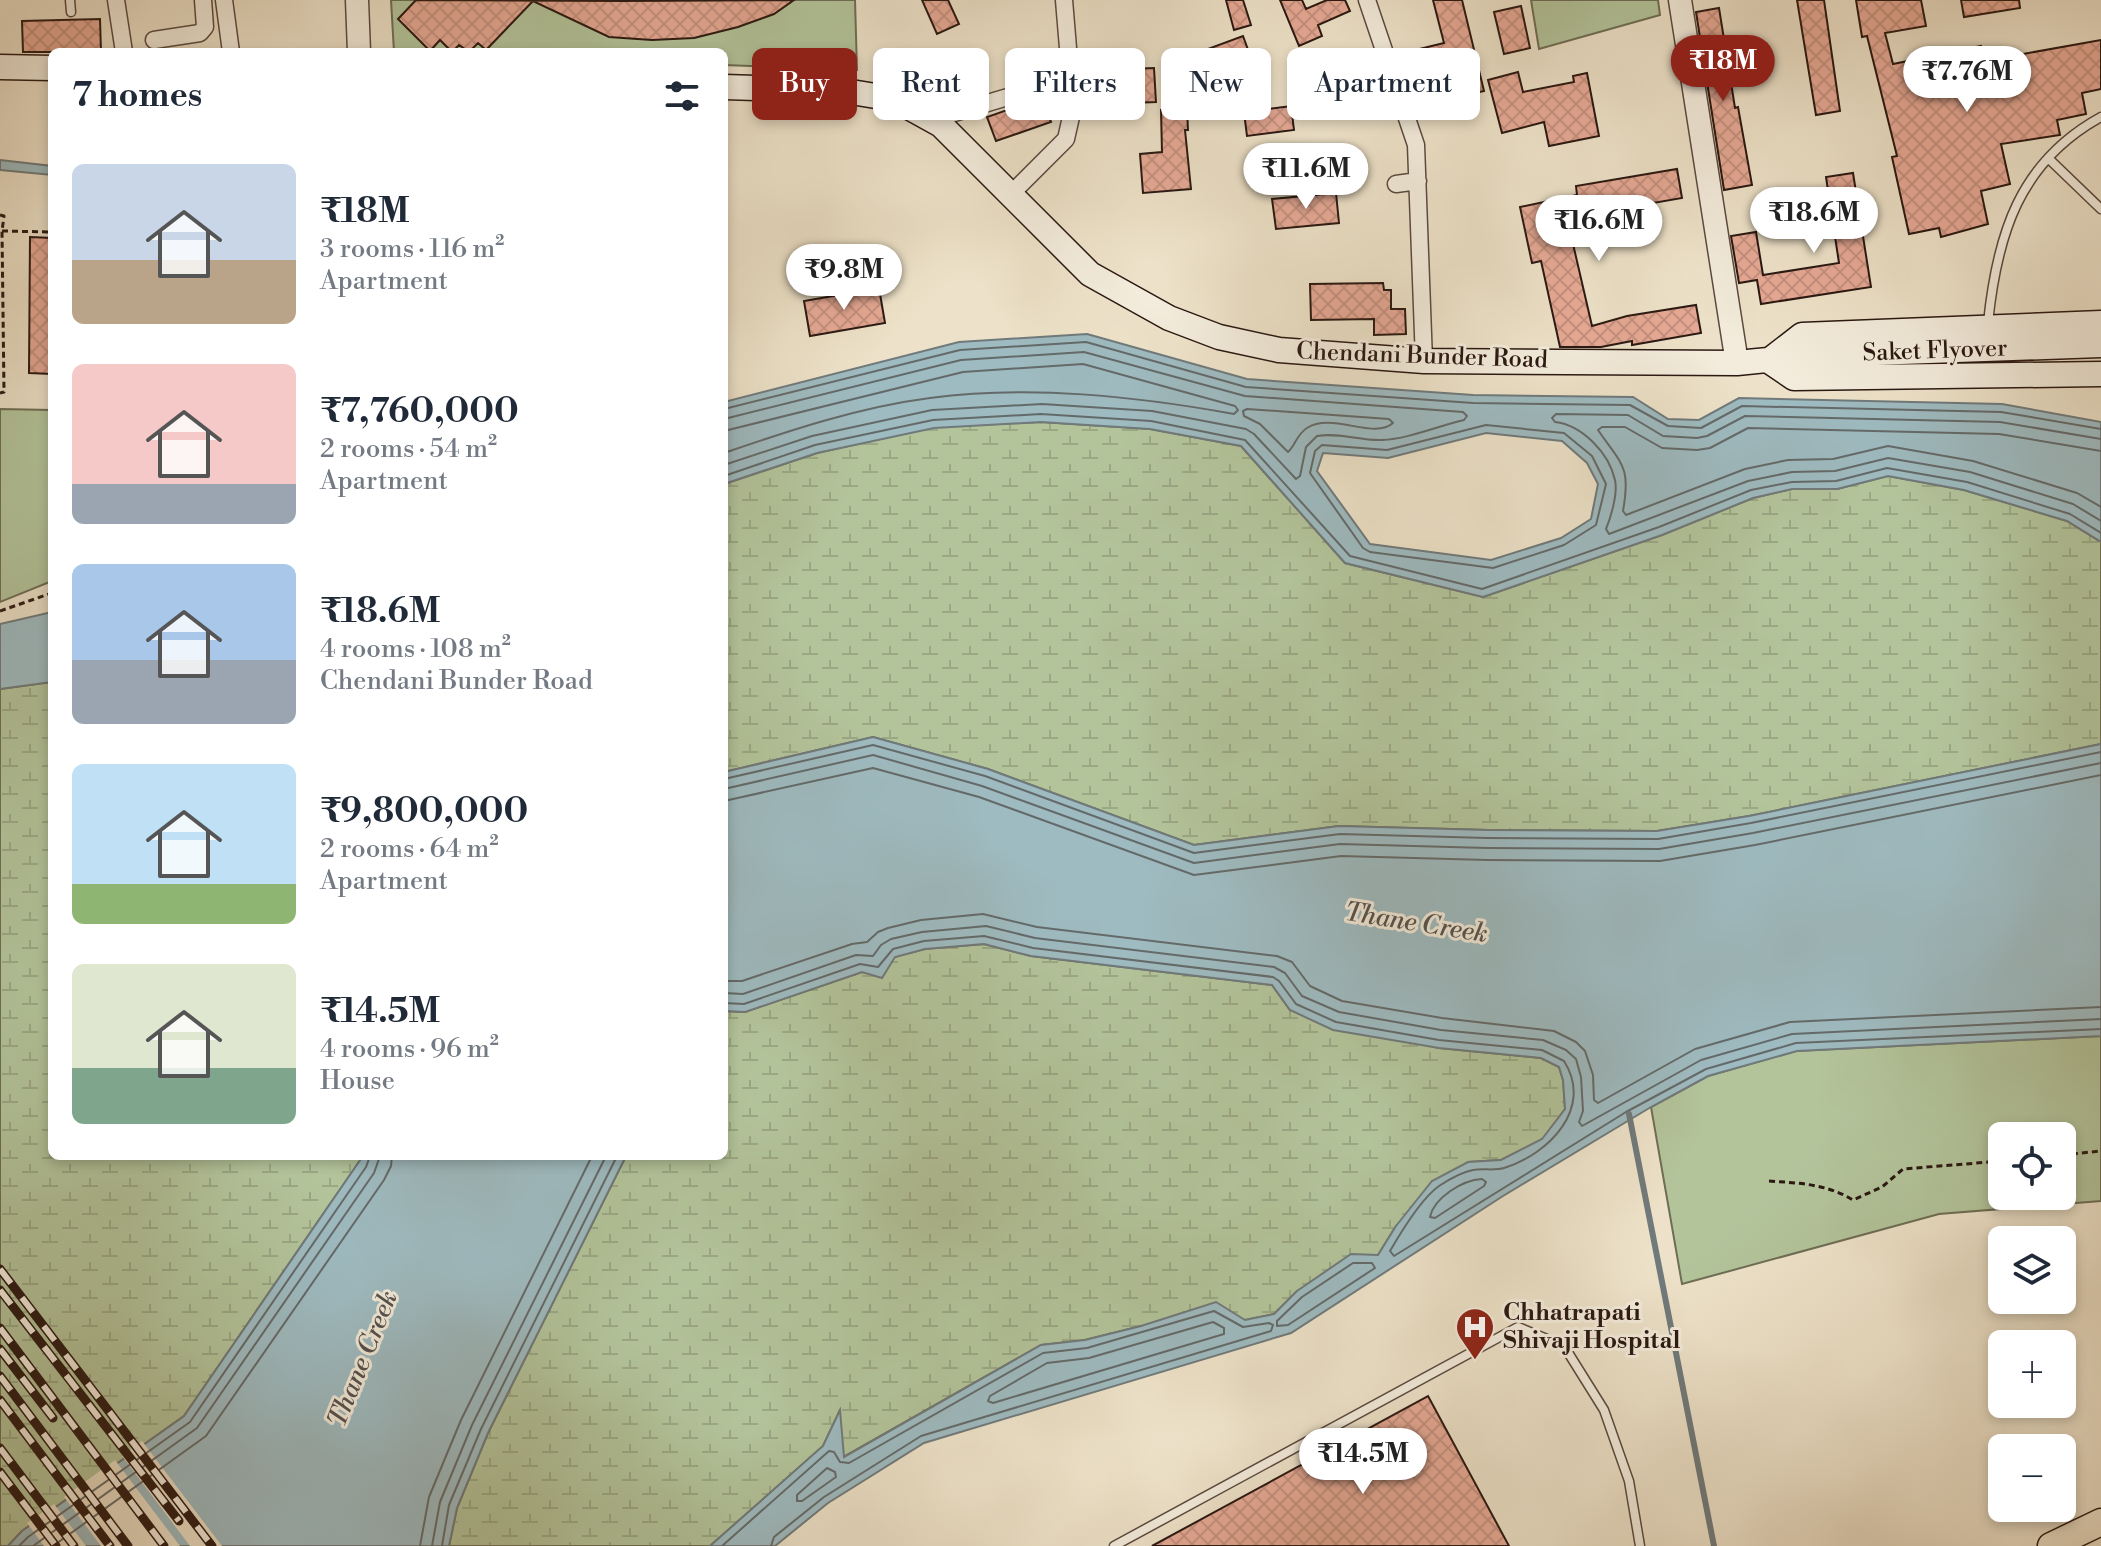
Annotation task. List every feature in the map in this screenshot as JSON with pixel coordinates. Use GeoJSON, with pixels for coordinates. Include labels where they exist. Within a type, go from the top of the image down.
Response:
{"type":"FeatureCollection","features":[{"type":"Feature","properties":{"kind":"main road"},"geometry":{"type":"LineString","coordinates":[[0,67],[48,68]]}},
{"type":"Feature","properties":{"kind":"main road","name":"Chendani Bunder Road"},"geometry":{"type":"LineString","coordinates":[[728,87],[845,91],[873,96]]}},
{"type":"Feature","properties":{"kind":"main road","name":"Chendani Bunder Road"},"geometry":{"type":"LineString","coordinates":[[931,120],[941,125],[1090,274],[1169,318],[1219,337],[1279,350],[1424,361],[1769,361]]}},
{"type":"Feature","properties":{"kind":"main road"},"geometry":{"type":"LineString","coordinates":[[2101,323],[1802,335],[1769,361],[1794,378],[2101,374]]}},
{"type":"Feature","properties":{"kind":"main road","name":"Saket Flyover"},"geometry":{"type":"LineString","coordinates":[[1769,361],[1817,355],[2101,345]]}},
{"type":"Feature","properties":{"kind":"main road"},"geometry":{"type":"LineString","coordinates":[[2051,1546],[2101,1522]]}},
{"type":"Feature","properties":{"kind":"street"},"geometry":{"type":"LineString","coordinates":[[116,0],[123,48]]}},
{"type":"Feature","properties":{"kind":"street"},"geometry":{"type":"LineString","coordinates":[[154,40],[200,33],[205,27],[203,0]]}},
{"type":"Feature","properties":{"kind":"street"},"geometry":{"type":"LineString","coordinates":[[224,0],[230,48]]}},
{"type":"Feature","properties":{"kind":"street"},"geometry":{"type":"LineString","coordinates":[[357,0],[359,48]]}},
{"type":"Feature","properties":{"kind":"street"},"geometry":{"type":"LineString","coordinates":[[1064,0],[1068,48]]}},
{"type":"Feature","properties":{"kind":"street"},"geometry":{"type":"LineString","coordinates":[[1367,0],[1416,145],[1424,361]]}},
{"type":"Feature","properties":{"kind":"street"},"geometry":{"type":"LineString","coordinates":[[1680,0],[1737,363]]}},
{"type":"Feature","properties":{"kind":"street"},"geometry":{"type":"LineString","coordinates":[[1010,195],[1066,139],[1070,120]]}},
{"type":"Feature","properties":{"kind":"street"},"geometry":{"type":"LineString","coordinates":[[1396,184],[1418,181]]}},
{"type":"Feature","properties":{"kind":"lane"},"geometry":{"type":"LineString","coordinates":[[70,0],[71,12]]}},
{"type":"Feature","properties":{"kind":"lane"},"geometry":{"type":"LineString","coordinates":[[1988,327],[1993,276],[2006,228],[2028,182],[2075,131],[2101,117]]}},
{"type":"Feature","properties":{"kind":"lane"},"geometry":{"type":"LineString","coordinates":[[2048,158],[2101,209]]}},
{"type":"Feature","properties":{"kind":"lane"},"geometry":{"type":"LineString","coordinates":[[1114,1546],[1518,1327],[1564,1346],[1604,1410],[1629,1481],[1640,1546]]}},
{"type":"Feature","properties":{"kind":"path"},"geometry":{"type":"LineString","coordinates":[[0,215],[4,216],[4,392],[0,393]]}},
{"type":"Feature","properties":{"kind":"path"},"geometry":{"type":"LineString","coordinates":[[2,231],[48,232]]}},
{"type":"Feature","properties":{"kind":"path"},"geometry":{"type":"LineString","coordinates":[[0,611],[48,594]]}},
{"type":"Feature","properties":{"kind":"path"},"geometry":{"type":"LineString","coordinates":[[2076,1154],[2101,1151]]}},
{"type":"Feature","properties":{"kind":"path"},"geometry":{"type":"LineString","coordinates":[[1769,1181],[1811,1184],[1839,1191],[1853,1200],[1882,1187],[1903,1169],[1988,1162]]}},
{"type":"Feature","properties":{"kind":"green space"},"geometry":{"type":"Polygon","coordinates":[[[391,0],[855,0],[856,48],[752,48],[752,66],[728,65],[728,48],[394,48],[391,0]]]}},
{"type":"Feature","properties":{"kind":"green space"},"geometry":{"type":"Polygon","coordinates":[[[1531,0],[1658,0],[1660,15],[1539,49],[1531,0]]]}},
{"type":"Feature","properties":{"kind":"green space"},"geometry":{"type":"Polygon","coordinates":[[[0,409],[48,410],[48,583],[0,602],[0,409]]]}},
{"type":"Feature","properties":{"kind":"green space"},"geometry":{"type":"Polygon","coordinates":[[[1041,422],[1150,429],[1241,446],[1345,563],[1483,597],[1662,535],[1753,498],[1792,489],[1837,489],[1888,476],[1964,490],[2067,521],[2101,542],[2101,744],[1749,816],[1657,831],[1339,826],[1194,845],[988,769],[873,737],[728,771],[728,483],[817,453],[934,427],[1041,422]]]}},
{"type":"Feature","properties":{"kind":"green space"},"geometry":{"type":"Polygon","coordinates":[[[48,683],[48,1160],[360,1160],[184,1416],[22,1531],[8,1546],[0,1546],[0,689],[48,683]]]}},
{"type":"Feature","properties":{"kind":"green space"},"geometry":{"type":"Polygon","coordinates":[[[984,944],[1031,956],[1272,985],[1290,1010],[1439,1048],[1541,1058],[1559,1067],[1565,1109],[1542,1140],[1501,1160],[1468,1162],[1396,1226],[1378,1255],[1297,1291],[1274,1314],[1245,1320],[1141,1326],[1085,1340],[1041,1345],[843,1457],[839,1412],[823,1446],[710,1546],[449,1546],[457,1508],[488,1433],[624,1160],[728,1160],[728,1011],[745,1012],[862,972],[882,977],[894,957],[925,949],[984,944]]]}},
{"type":"Feature","properties":{"kind":"green space"},"geometry":{"type":"Polygon","coordinates":[[[2101,1036],[2101,1201],[2076,1203],[2076,1122],[1988,1122],[1989,1210],[1939,1214],[1682,1284],[1651,1107],[1708,1076],[1796,1051],[2101,1036]]]}},
{"type":"Feature","properties":{"kind":"water"},"geometry":{"type":"Polygon","coordinates":[[[0,160],[48,166],[48,175],[0,170],[0,160]]]}},
{"type":"Feature","properties":{"kind":"water"},"geometry":{"type":"Polygon","coordinates":[[[1087,334],[1247,379],[1473,395],[1633,397],[1668,419],[1699,420],[1739,398],[2002,404],[2101,422],[2101,542],[2067,521],[1964,490],[1888,476],[1837,489],[1792,489],[1753,498],[1662,535],[1483,597],[1345,563],[1241,446],[1150,429],[1041,422],[934,428],[817,453],[728,483],[728,401],[959,342],[1087,334]],[[1486,433],[1388,458],[1323,453],[1317,471],[1370,544],[1491,560],[1561,538],[1591,519],[1598,484],[1587,463],[1562,441],[1486,433]]]}},
{"type":"Feature","properties":{"kind":"water"},"geometry":{"type":"Polygon","coordinates":[[[48,613],[48,683],[0,689],[0,624],[48,613]]]}},
{"type":"Feature","properties":{"kind":"water","name":"Thane Creek"},"geometry":{"type":"Polygon","coordinates":[[[873,737],[988,769],[1194,845],[1339,826],[1657,831],[1749,816],[2101,744],[2101,1036],[1797,1051],[1708,1076],[1503,1196],[1291,1333],[924,1443],[828,1503],[775,1546],[710,1546],[823,1446],[840,1410],[844,1457],[1041,1345],[1085,1340],[1216,1302],[1245,1320],[1274,1314],[1297,1291],[1351,1254],[1378,1255],[1396,1226],[1432,1181],[1468,1162],[1501,1160],[1542,1139],[1565,1109],[1559,1067],[1541,1058],[1439,1048],[1333,1030],[1290,1010],[1272,985],[1031,956],[984,944],[925,949],[895,957],[882,978],[862,972],[745,1012],[728,1011],[728,771],[873,737]]]}},
{"type":"Feature","properties":{"kind":"water","name":"Thane Creek"},"geometry":{"type":"Polygon","coordinates":[[[360,1160],[624,1160],[488,1433],[457,1508],[449,1546],[8,1546],[22,1531],[184,1416],[360,1160]]]}},
{"type":"Feature","properties":{"kind":"pier"},"geometry":{"type":"Polygon","coordinates":[[[142,1441],[222,1546],[190,1546],[122,1456],[142,1441]]]}},
{"type":"Feature","properties":{"kind":"pier"},"geometry":{"type":"Polygon","coordinates":[[[115,1460],[180,1546],[101,1546],[64,1497],[115,1460]]]}},
{"type":"Feature","properties":{"kind":"pier"},"geometry":{"type":"Polygon","coordinates":[[[54,1504],[86,1546],[44,1546],[27,1523],[54,1504]]]}},
{"type":"Feature","properties":{"kind":"building"},"geometry":{"type":"Polygon","coordinates":[[[416,0],[794,0],[774,14],[738,27],[694,38],[652,40],[609,37],[533,1],[488,48],[478,43],[473,48],[459,45],[448,48],[440,40],[433,48],[427,48],[398,19],[416,0]]]}},
{"type":"Feature","properties":{"kind":"building"},"geometry":{"type":"Polygon","coordinates":[[[922,0],[948,0],[959,24],[937,34],[922,0]]]}},
{"type":"Feature","properties":{"kind":"building"},"geometry":{"type":"Polygon","coordinates":[[[1226,0],[1243,0],[1251,25],[1234,30],[1226,0]]]}},
{"type":"Feature","properties":{"kind":"building"},"geometry":{"type":"Polygon","coordinates":[[[1280,0],[1302,0],[1306,9],[1327,0],[1345,0],[1350,11],[1318,25],[1322,36],[1299,46],[1280,0]]]}},
{"type":"Feature","properties":{"kind":"building"},"geometry":{"type":"Polygon","coordinates":[[[1433,0],[1462,0],[1474,48],[1424,48],[1444,43],[1433,0]]]}},
{"type":"Feature","properties":{"kind":"building"},"geometry":{"type":"Polygon","coordinates":[[[1797,0],[1824,0],[1840,111],[1816,115],[1797,0]]]}},
{"type":"Feature","properties":{"kind":"building"},"geometry":{"type":"Polygon","coordinates":[[[1856,0],[1921,0],[1926,26],[1885,33],[1893,64],[1981,46],[1984,61],[2101,40],[2101,89],[2082,93],[2086,114],[2057,120],[2060,135],[2001,144],[2010,184],[1981,191],[1988,224],[1941,237],[1939,228],[1909,234],[1892,157],[1897,156],[1867,36],[1862,37],[1856,0]]]}},
{"type":"Feature","properties":{"kind":"building"},"geometry":{"type":"Polygon","coordinates":[[[1961,0],[2019,0],[2020,8],[1964,17],[1961,0]]]}},
{"type":"Feature","properties":{"kind":"building"},"geometry":{"type":"Polygon","coordinates":[[[1521,6],[1530,48],[1504,54],[1494,12],[1521,6]]]}},
{"type":"Feature","properties":{"kind":"building"},"geometry":{"type":"Polygon","coordinates":[[[1719,8],[1735,108],[1738,107],[1752,185],[1724,190],[1696,12],[1719,8]]]}},
{"type":"Feature","properties":{"kind":"building"},"geometry":{"type":"Polygon","coordinates":[[[100,19],[101,48],[48,48],[48,52],[23,52],[22,21],[100,19]]]}},
{"type":"Feature","properties":{"kind":"building"},"geometry":{"type":"Polygon","coordinates":[[[1243,36],[1247,48],[1210,48],[1243,36]]]}},
{"type":"Feature","properties":{"kind":"building"},"geometry":{"type":"Polygon","coordinates":[[[1145,68],[1154,68],[1156,102],[1145,102],[1145,68]]]}},
{"type":"Feature","properties":{"kind":"building"},"geometry":{"type":"Polygon","coordinates":[[[1518,72],[1523,92],[1574,82],[1573,76],[1587,73],[1599,136],[1549,146],[1544,122],[1502,133],[1488,80],[1518,72]]]}},
{"type":"Feature","properties":{"kind":"building"},"geometry":{"type":"Polygon","coordinates":[[[1287,107],[1287,120],[1293,120],[1294,130],[1247,136],[1245,120],[1271,120],[1271,109],[1287,107]]]}},
{"type":"Feature","properties":{"kind":"building"},"geometry":{"type":"Polygon","coordinates":[[[1005,111],[1005,120],[1051,122],[996,141],[989,116],[1005,111]]]}},
{"type":"Feature","properties":{"kind":"building"},"geometry":{"type":"Polygon","coordinates":[[[1161,120],[1188,120],[1188,130],[1185,130],[1191,189],[1143,193],[1140,154],[1162,152],[1161,120]]]}},
{"type":"Feature","properties":{"kind":"building"},"geometry":{"type":"Polygon","coordinates":[[[1677,169],[1682,198],[1567,218],[1592,326],[1627,316],[1696,305],[1701,333],[1632,345],[1632,341],[1601,347],[1560,347],[1541,261],[1532,263],[1520,207],[1577,195],[1576,186],[1677,169]]]}},
{"type":"Feature","properties":{"kind":"building"},"geometry":{"type":"Polygon","coordinates":[[[1853,173],[1871,287],[1761,304],[1757,280],[1739,283],[1731,236],[1756,232],[1763,275],[1839,263],[1826,177],[1853,173]]]}},
{"type":"Feature","properties":{"kind":"building"},"geometry":{"type":"Polygon","coordinates":[[[1336,193],[1339,223],[1276,229],[1272,199],[1336,193]]]}},
{"type":"Feature","properties":{"kind":"building"},"geometry":{"type":"Polygon","coordinates":[[[30,237],[48,238],[48,374],[29,373],[30,237]]]}},
{"type":"Feature","properties":{"kind":"building"},"geometry":{"type":"Polygon","coordinates":[[[1383,283],[1384,290],[1391,290],[1391,309],[1405,309],[1406,334],[1374,335],[1374,319],[1311,320],[1310,284],[1383,283]]]}},
{"type":"Feature","properties":{"kind":"building"},"geometry":{"type":"Polygon","coordinates":[[[879,288],[885,323],[810,336],[804,301],[879,288]]]}},
{"type":"Feature","properties":{"kind":"building"},"geometry":{"type":"Polygon","coordinates":[[[1428,1396],[1509,1546],[1152,1546],[1428,1396]]]}},
{"type":"Feature","properties":{"kind":"waterway"},"geometry":{"type":"LineString","coordinates":[[1629,1114],[1714,1546]]}},
{"type":"Feature","properties":{"kind":"railway"},"geometry":{"type":"LineString","coordinates":[[0,1269],[212,1546]]}},
{"type":"Feature","properties":{"kind":"railway"},"geometry":{"type":"LineString","coordinates":[[0,1290],[179,1521]]}},
{"type":"Feature","properties":{"kind":"railway"},"geometry":{"type":"LineString","coordinates":[[0,1328],[164,1546]]}},
{"type":"Feature","properties":{"kind":"railway"},"geometry":{"type":"LineString","coordinates":[[0,1349],[53,1418]]}},
{"type":"Feature","properties":{"kind":"railway"},"geometry":{"type":"LineString","coordinates":[[0,1376],[128,1546]]}},
{"type":"Feature","properties":{"kind":"railway"},"geometry":{"type":"LineString","coordinates":[[0,1400],[110,1546]]}},
{"type":"Feature","properties":{"kind":"railway"},"geometry":{"type":"LineString","coordinates":[[0,1448],[74,1546]]}},
{"type":"Feature","properties":{"kind":"railway"},"geometry":{"type":"LineString","coordinates":[[0,1472],[56,1546]]}},
{"type":"Feature","properties":{"kind":"place","name":"Chhatrapati Shivaji Hospital"},"geometry":{"type":"Point","coordinates":[1475,1361]}}]}
